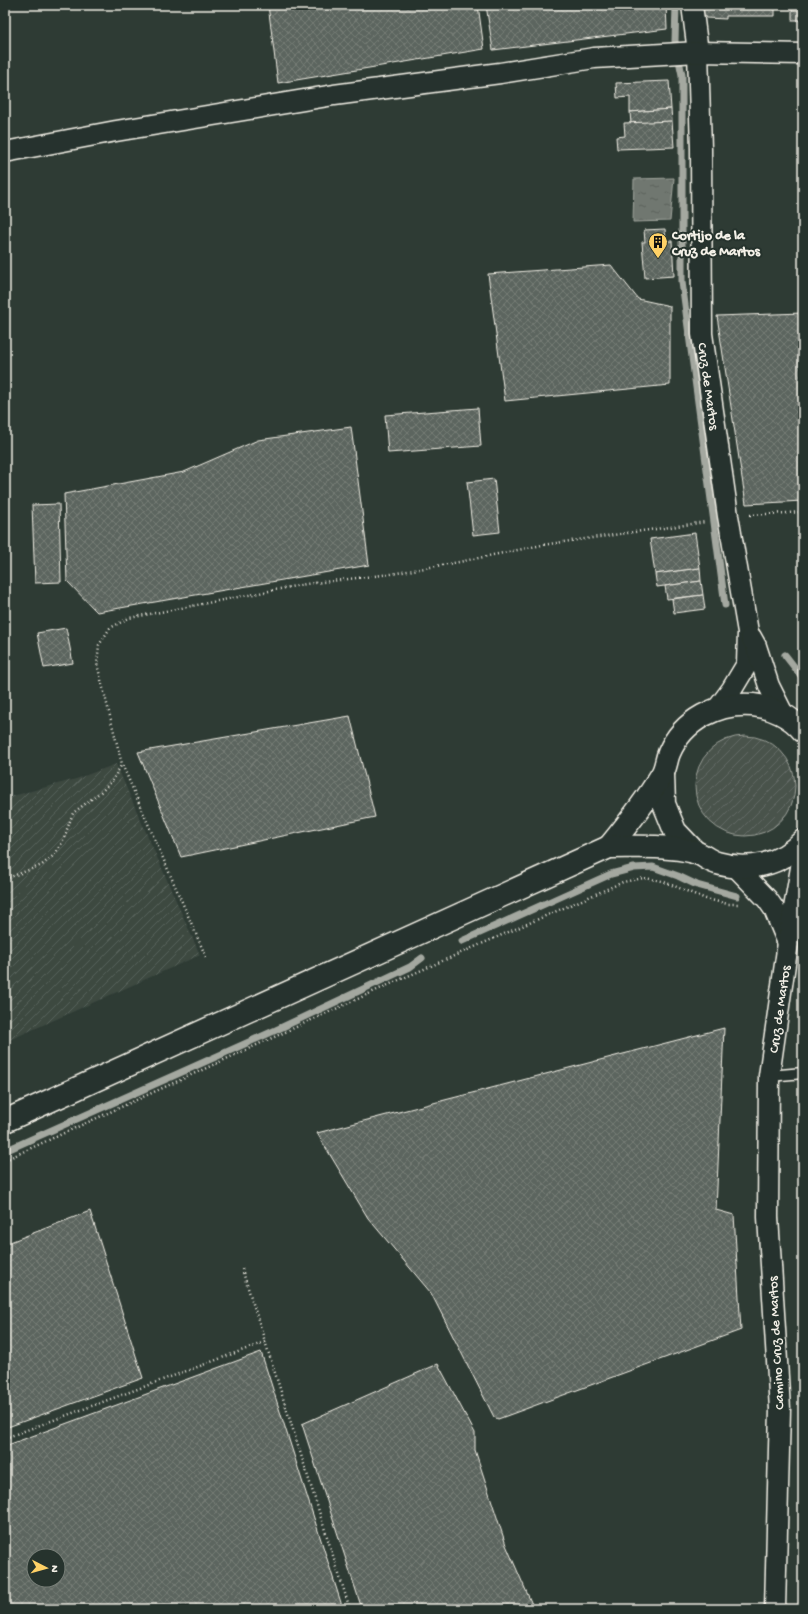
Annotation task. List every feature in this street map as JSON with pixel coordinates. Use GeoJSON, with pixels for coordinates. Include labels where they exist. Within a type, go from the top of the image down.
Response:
{"type":"FeatureCollection","features":[{"type":"Feature","properties":{"kind":"main road"},"geometry":{"type":"LineString","coordinates":[[696,853],[675,831],[664,804],[663,774],[669,752],[681,733],[698,718],[718,708],[740,704],[762,706],[783,714],[803,731]]}},
{"type":"Feature","properties":{"kind":"main road"},"geometry":{"type":"LineString","coordinates":[[610,847],[638,812],[663,774]]}},
{"type":"Feature","properties":{"kind":"main road"},"geometry":{"type":"LineString","coordinates":[[5,1121],[610,847],[659,847],[696,853],[715,863],[736,868],[757,866],[778,860],[796,849],[803,841]]}},
{"type":"Feature","properties":{"kind":"street"},"geometry":{"type":"LineString","coordinates":[[684,53],[692,5]]}},
{"type":"Feature","properties":{"kind":"street"},"geometry":{"type":"LineString","coordinates":[[5,152],[116,131],[334,95],[500,73],[594,58],[684,53],[803,54]]}},
{"type":"Feature","properties":{"kind":"street","name":"Cruz de Martos"},"geometry":{"type":"LineString","coordinates":[[684,53],[701,149],[702,334],[728,516],[748,632],[747,664],[732,689],[718,708]]}},
{"type":"Feature","properties":{"kind":"street"},"geometry":{"type":"LineString","coordinates":[[748,632],[756,646],[769,686],[783,714]]}},
{"type":"Feature","properties":{"kind":"street","name":"Cruz de Martos"},"geometry":{"type":"LineString","coordinates":[[769,1076],[788,943],[803,856]]}},
{"type":"Feature","properties":{"kind":"street"},"geometry":{"type":"LineString","coordinates":[[736,868],[767,899],[774,910],[788,943]]}},
{"type":"Feature","properties":{"kind":"street","name":"Camino Cruz de Martos"},"geometry":{"type":"LineString","coordinates":[[769,1076],[768,1217],[780,1409],[775,1609]]}},
{"type":"Feature","properties":{"kind":"lane"},"geometry":{"type":"LineString","coordinates":[[769,1076],[803,1073]]}},
{"type":"Feature","properties":{"kind":"path"},"geometry":{"type":"LineString","coordinates":[[728,516],[803,512]]}},
{"type":"Feature","properties":{"kind":"path"},"geometry":{"type":"LineString","coordinates":[[206,957],[122,764],[97,664],[99,645],[110,628],[129,618],[306,584],[391,574],[542,545],[699,524]]}},
{"type":"Feature","properties":{"kind":"path"},"geometry":{"type":"LineString","coordinates":[[5,879],[42,865],[54,855],[62,843],[73,813],[102,791],[112,781],[122,764]]}},
{"type":"Feature","properties":{"kind":"path"},"geometry":{"type":"LineString","coordinates":[[5,1160],[398,980],[623,882],[644,878],[662,880],[706,899],[728,904],[751,903],[767,899]]}},
{"type":"Feature","properties":{"kind":"path"},"geometry":{"type":"LineString","coordinates":[[242,1269],[350,1609]]}},
{"type":"Feature","properties":{"kind":"path"},"geometry":{"type":"LineString","coordinates":[[5,1438],[265,1342]]}},
{"type":"Feature","properties":{"kind":"shaded area"},"geometry":{"type":"Polygon","coordinates":[[[745,736],[764,740],[780,751],[791,767],[795,786],[791,805],[780,821],[764,832],[745,836],[726,832],[710,821],[699,805],[695,786],[699,767],[710,751],[726,740],[745,736]]]}},
{"type":"Feature","properties":{"kind":"shaded area"},"geometry":{"type":"Polygon","coordinates":[[[116,764],[200,955],[5,1042],[5,798],[76,779],[116,764]]]}},
{"type":"Feature","properties":{"kind":"water"},"geometry":{"type":"Polygon","coordinates":[[[674,178],[670,221],[633,222],[634,179],[674,178]]]}},
{"type":"Feature","properties":{"kind":"building"},"geometry":{"type":"Polygon","coordinates":[[[268,5],[478,5],[484,49],[278,83],[268,5]]]}},
{"type":"Feature","properties":{"kind":"building"},"geometry":{"type":"Polygon","coordinates":[[[486,5],[666,5],[667,29],[493,50],[486,5]]]}},
{"type":"Feature","properties":{"kind":"building"},"geometry":{"type":"Polygon","coordinates":[[[704,5],[775,5],[775,16],[726,16],[726,19],[706,18],[706,16],[703,16],[704,5]]]}},
{"type":"Feature","properties":{"kind":"building"},"geometry":{"type":"Polygon","coordinates":[[[792,5],[803,5],[803,20],[792,20],[792,5]]]}},
{"type":"Feature","properties":{"kind":"building"},"geometry":{"type":"Polygon","coordinates":[[[669,81],[671,109],[630,112],[630,97],[617,98],[616,83],[669,81]]]}},
{"type":"Feature","properties":{"kind":"building"},"geometry":{"type":"Polygon","coordinates":[[[671,109],[672,121],[631,124],[630,112],[671,109]]]}},
{"type":"Feature","properties":{"kind":"building"},"geometry":{"type":"Polygon","coordinates":[[[672,121],[674,147],[617,149],[616,137],[625,136],[624,123],[672,121]]]}},
{"type":"Feature","properties":{"kind":"building","name":"Cortijo de la Cruz de Martos"},"geometry":{"type":"Polygon","coordinates":[[[665,229],[666,241],[672,241],[674,276],[645,278],[642,242],[645,242],[644,230],[665,229]]]}},
{"type":"Feature","properties":{"kind":"building"},"geometry":{"type":"Polygon","coordinates":[[[611,265],[638,299],[670,306],[670,385],[505,401],[488,274],[611,265]]]}},
{"type":"Feature","properties":{"kind":"building"},"geometry":{"type":"Polygon","coordinates":[[[803,313],[803,501],[746,504],[717,316],[803,313]]]}},
{"type":"Feature","properties":{"kind":"building"},"geometry":{"type":"Polygon","coordinates":[[[478,408],[481,446],[388,453],[385,415],[478,408]]]}},
{"type":"Feature","properties":{"kind":"building"},"geometry":{"type":"Polygon","coordinates":[[[351,427],[369,565],[97,612],[67,581],[64,494],[184,472],[258,440],[351,427]]]}},
{"type":"Feature","properties":{"kind":"building"},"geometry":{"type":"Polygon","coordinates":[[[494,479],[500,532],[473,535],[467,482],[494,479]]]}},
{"type":"Feature","properties":{"kind":"building"},"geometry":{"type":"Polygon","coordinates":[[[59,504],[61,582],[35,583],[32,505],[59,504]]]}},
{"type":"Feature","properties":{"kind":"building"},"geometry":{"type":"Polygon","coordinates":[[[695,533],[700,568],[655,574],[650,539],[695,533]]]}},
{"type":"Feature","properties":{"kind":"building"},"geometry":{"type":"Polygon","coordinates":[[[700,568],[701,581],[657,587],[655,574],[700,568]]]}},
{"type":"Feature","properties":{"kind":"building"},"geometry":{"type":"Polygon","coordinates":[[[701,581],[703,595],[667,599],[665,586],[701,581]]]}},
{"type":"Feature","properties":{"kind":"building"},"geometry":{"type":"Polygon","coordinates":[[[703,595],[705,609],[674,613],[672,599],[703,595]]]}},
{"type":"Feature","properties":{"kind":"building"},"geometry":{"type":"Polygon","coordinates":[[[66,628],[73,663],[44,668],[37,633],[66,628]]]}},
{"type":"Feature","properties":{"kind":"building"},"geometry":{"type":"Polygon","coordinates":[[[350,716],[375,817],[181,857],[138,752],[350,716]]]}},
{"type":"Feature","properties":{"kind":"building"},"geometry":{"type":"Polygon","coordinates":[[[724,1028],[716,1210],[734,1215],[741,1330],[498,1419],[494,1417],[431,1293],[368,1218],[317,1133],[724,1028]]]}},
{"type":"Feature","properties":{"kind":"building"},"geometry":{"type":"Polygon","coordinates":[[[90,1211],[143,1378],[5,1428],[5,1244],[90,1211]]]}},
{"type":"Feature","properties":{"kind":"building"},"geometry":{"type":"Polygon","coordinates":[[[261,1352],[343,1609],[5,1609],[5,1446],[261,1352]]]}},
{"type":"Feature","properties":{"kind":"building"},"geometry":{"type":"Polygon","coordinates":[[[438,1364],[475,1433],[475,1450],[506,1545],[534,1609],[362,1609],[302,1424],[438,1364]]]}},
{"type":"Feature","properties":{"kind":"waterway"},"geometry":{"type":"LineString","coordinates":[[676,5],[675,41],[682,75],[682,282],[725,605]]}},
{"type":"Feature","properties":{"kind":"waterway"},"geometry":{"type":"LineString","coordinates":[[785,655],[803,678]]}},
{"type":"Feature","properties":{"kind":"waterway"},"geometry":{"type":"LineString","coordinates":[[462,941],[611,874],[634,868],[653,867],[697,885],[737,896]]}},
{"type":"Feature","properties":{"kind":"waterway"},"geometry":{"type":"LineString","coordinates":[[5,1151],[276,1030],[410,967],[422,958]]}},
{"type":"Feature","properties":{"kind":"place","name":"Cortijo de la Cruz de Martos"},"geometry":{"type":"Point","coordinates":[658,259]}}]}
